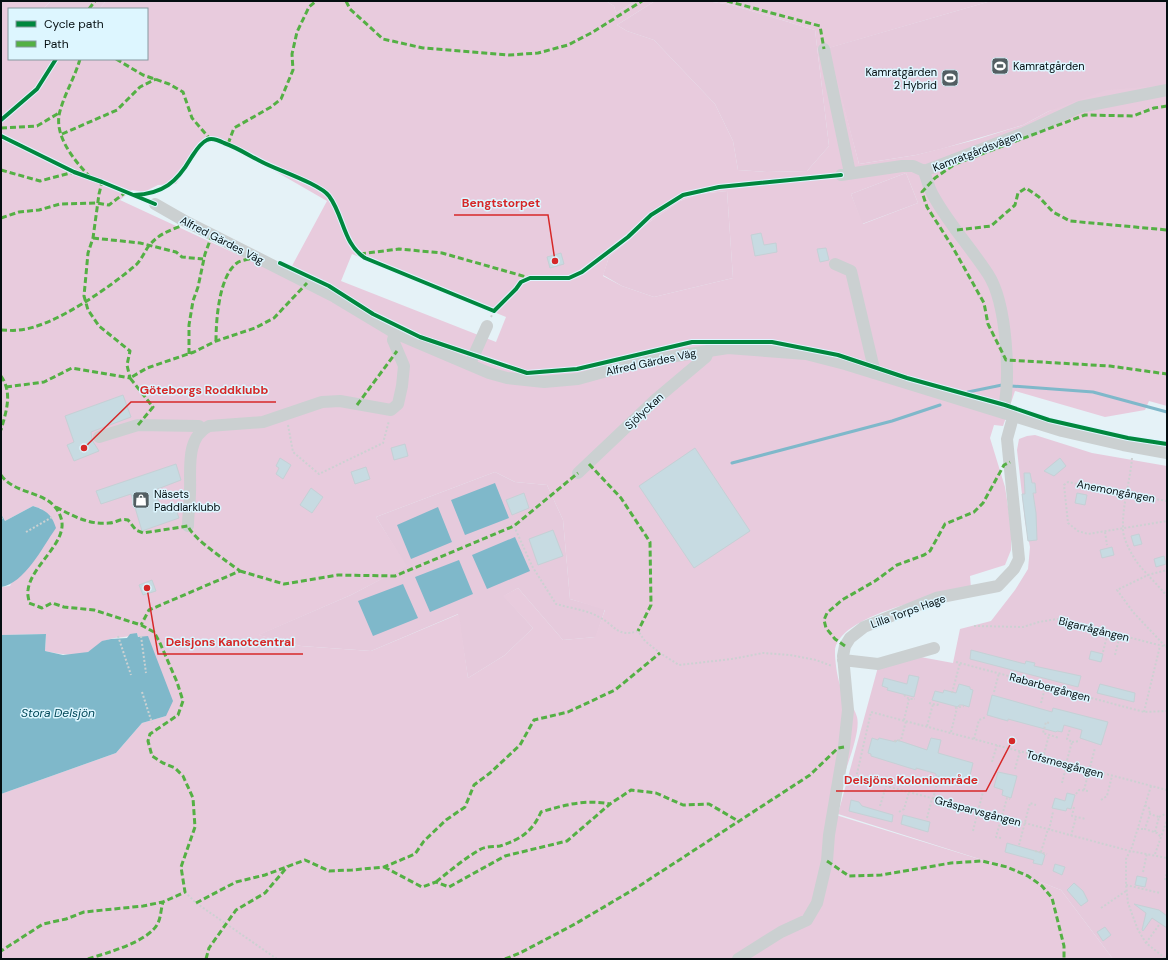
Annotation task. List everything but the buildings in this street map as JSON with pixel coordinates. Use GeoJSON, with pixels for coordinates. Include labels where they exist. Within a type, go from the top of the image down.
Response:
{"type":"FeatureCollection","features":[{"type":"Feature","properties":{"kind":"street"},"geometry":{"type":"LineString","coordinates":[[824,49],[846,174],[902,166],[913,166],[924,172]]}},
{"type":"Feature","properties":{"kind":"street","name":"Kamratgårdsvägen"},"geometry":{"type":"LineString","coordinates":[[1008,415],[1002,307],[996,287],[933,196],[924,172],[1024,133],[1080,107],[1167,90]]}},
{"type":"Feature","properties":{"kind":"street","name":"Alfred Gärdes Väg"},"geometry":{"type":"LineString","coordinates":[[156,204],[183,220],[335,297],[395,333],[488,373],[507,378],[544,382],[578,379],[643,361],[709,350],[744,348],[806,354],[875,373],[1008,415],[1092,439],[1167,453]]}},
{"type":"Feature","properties":{"kind":"street"},"geometry":{"type":"LineString","coordinates":[[835,264],[851,271],[875,373]]}},
{"type":"Feature","properties":{"kind":"street"},"geometry":{"type":"LineString","coordinates":[[470,364],[487,326]]}},
{"type":"Feature","properties":{"kind":"street"},"geometry":{"type":"LineString","coordinates":[[188,526],[190,463],[193,446],[202,429],[208,426],[263,422],[322,402],[340,402],[391,410],[398,404],[404,366],[393,340],[395,333]]}},
{"type":"Feature","properties":{"kind":"street","name":"Sjölyckan"},"geometry":{"type":"LineString","coordinates":[[578,473],[655,400],[706,357],[709,350]]}},
{"type":"Feature","properties":{"kind":"street","name":"Lilla Torps Hage"},"geometry":{"type":"LineString","coordinates":[[738,959],[775,936],[807,920],[817,903],[827,861],[829,834],[844,748],[848,710],[843,665],[845,646],[854,633],[864,627],[936,598],[998,586],[1014,569],[1019,558],[1007,439],[1008,415]]}},
{"type":"Feature","properties":{"kind":"street"},"geometry":{"type":"LineString","coordinates":[[99,437],[138,425],[199,426],[202,429]]}},
{"type":"Feature","properties":{"kind":"street"},"geometry":{"type":"LineString","coordinates":[[843,665],[878,664],[934,648]]}},
{"type":"Feature","properties":{"kind":"path"},"geometry":{"type":"LineString","coordinates":[[286,413],[292,452],[319,474],[383,443],[391,410]]}},
{"type":"Feature","properties":{"kind":"path"},"geometry":{"type":"LineString","coordinates":[[1133,447],[1126,494],[1123,529],[1136,560],[1154,583],[1167,596]]}},
{"type":"Feature","properties":{"kind":"path"},"geometry":{"type":"LineString","coordinates":[[1167,501],[1167,506]]}},
{"type":"Feature","properties":{"kind":"path"},"geometry":{"type":"LineString","coordinates":[[26,532],[54,516]]}},
{"type":"Feature","properties":{"kind":"path"},"geometry":{"type":"LineString","coordinates":[[514,526],[532,566],[556,604],[599,616],[617,631],[629,634],[638,631],[645,641],[679,665],[732,659],[763,653],[843,665]]}},
{"type":"Feature","properties":{"kind":"path"},"geometry":{"type":"LineString","coordinates":[[1105,532],[1108,545]]}},
{"type":"Feature","properties":{"kind":"path"},"geometry":{"type":"LineString","coordinates":[[1166,647],[1134,612],[1117,590],[1148,575],[1167,570]]}},
{"type":"Feature","properties":{"kind":"path"},"geometry":{"type":"LineString","coordinates":[[1103,652],[1108,632]]}},
{"type":"Feature","properties":{"kind":"path"},"geometry":{"type":"LineString","coordinates":[[1115,655],[1120,635]]}},
{"type":"Feature","properties":{"kind":"path"},"geometry":{"type":"LineString","coordinates":[[118,636],[131,675]]}},
{"type":"Feature","properties":{"kind":"path"},"geometry":{"type":"LineString","coordinates":[[141,636],[146,673]]}},
{"type":"Feature","properties":{"kind":"path"},"geometry":{"type":"LineString","coordinates":[[1144,712],[1160,646]]}},
{"type":"Feature","properties":{"kind":"path"},"geometry":{"type":"LineString","coordinates":[[952,693],[960,663]]}},
{"type":"Feature","properties":{"kind":"path"},"geometry":{"type":"LineString","coordinates":[[994,692],[999,673]]}},
{"type":"Feature","properties":{"kind":"path"},"geometry":{"type":"LineString","coordinates":[[1041,703],[1046,686]]}},
{"type":"Feature","properties":{"kind":"path"},"geometry":{"type":"LineString","coordinates":[[142,692],[152,723]]}},
{"type":"Feature","properties":{"kind":"path"},"geometry":{"type":"LineString","coordinates":[[904,695],[909,699],[915,699]]}},
{"type":"Feature","properties":{"kind":"path"},"geometry":{"type":"LineString","coordinates":[[894,741],[901,740],[909,699]]}},
{"type":"Feature","properties":{"kind":"path"},"geometry":{"type":"LineString","coordinates":[[929,703],[939,704]]}},
{"type":"Feature","properties":{"kind":"path"},"geometry":{"type":"LineString","coordinates":[[927,726],[933,704]]}},
{"type":"Feature","properties":{"kind":"path"},"geometry":{"type":"LineString","coordinates":[[951,733],[956,708],[964,706]]}},
{"type":"Feature","properties":{"kind":"path"},"geometry":{"type":"LineString","coordinates":[[974,739],[979,720],[986,717]]}},
{"type":"Feature","properties":{"kind":"path"},"geometry":{"type":"LineString","coordinates":[[1049,723],[1046,722],[1043,733],[1059,738]]}},
{"type":"Feature","properties":{"kind":"path"},"geometry":{"type":"LineString","coordinates":[[1070,729],[1067,739],[1072,742],[1080,741]]}},
{"type":"Feature","properties":{"kind":"path"},"geometry":{"type":"LineString","coordinates":[[1044,758],[1049,735]]}},
{"type":"Feature","properties":{"kind":"path"},"geometry":{"type":"LineString","coordinates":[[1062,783],[1072,742]]}},
{"type":"Feature","properties":{"kind":"path"},"geometry":{"type":"LineString","coordinates":[[992,762],[997,745]]}},
{"type":"Feature","properties":{"kind":"path"},"geometry":{"type":"LineString","coordinates":[[1084,790],[1095,748]]}},
{"type":"Feature","properties":{"kind":"path"},"geometry":{"type":"LineString","coordinates":[[1015,769],[1020,751]]}},
{"type":"Feature","properties":{"kind":"path"},"geometry":{"type":"LineString","coordinates":[[1100,800],[1107,796],[1112,776]]}},
{"type":"Feature","properties":{"kind":"path"},"geometry":{"type":"LineString","coordinates":[[927,818],[938,779]]}},
{"type":"Feature","properties":{"kind":"path"},"geometry":{"type":"LineString","coordinates":[[880,806],[886,786]]}},
{"type":"Feature","properties":{"kind":"path"},"geometry":{"type":"LineString","coordinates":[[1151,786],[1126,859],[1126,890],[1128,903],[1138,930],[1146,943],[1166,959]]}},
{"type":"Feature","properties":{"kind":"path"},"geometry":{"type":"LineString","coordinates":[[1076,794],[1079,790],[1088,791]]}},
{"type":"Feature","properties":{"kind":"path"},"geometry":{"type":"LineString","coordinates":[[899,812],[904,810],[909,792]]}},
{"type":"Feature","properties":{"kind":"path"},"geometry":{"type":"LineString","coordinates":[[973,830],[984,792]]}},
{"type":"Feature","properties":{"kind":"path"},"geometry":{"type":"LineString","coordinates":[[1001,838],[996,837],[1007,798],[1010,799]]}},
{"type":"Feature","properties":{"kind":"path"},"geometry":{"type":"LineString","coordinates":[[1019,845],[1030,803],[1036,805]]}},
{"type":"Feature","properties":{"kind":"path"},"geometry":{"type":"LineString","coordinates":[[1145,805],[1149,808],[1150,814],[1145,829]]}},
{"type":"Feature","properties":{"kind":"path"},"geometry":{"type":"LineString","coordinates":[[1074,806],[1072,816],[1086,819]]}},
{"type":"Feature","properties":{"kind":"path"},"geometry":{"type":"LineString","coordinates":[[1041,852],[1053,812]]}},
{"type":"Feature","properties":{"kind":"path"},"geometry":{"type":"LineString","coordinates":[[1150,814],[1159,817],[1167,814]]}},
{"type":"Feature","properties":{"kind":"path"},"geometry":{"type":"LineString","coordinates":[[1071,836],[1076,817]]}},
{"type":"Feature","properties":{"kind":"path"},"geometry":{"type":"LineString","coordinates":[[1155,832],[1159,817]]}},
{"type":"Feature","properties":{"kind":"path"},"geometry":{"type":"LineString","coordinates":[[1155,854],[1167,820]]}},
{"type":"Feature","properties":{"kind":"path"},"geometry":{"type":"LineString","coordinates":[[1137,829],[1145,829],[1155,832],[1161,837]]}},
{"type":"Feature","properties":{"kind":"path"},"geometry":{"type":"LineString","coordinates":[[1035,851],[1047,854]]}},
{"type":"Feature","properties":{"kind":"path"},"geometry":{"type":"LineString","coordinates":[[1143,872],[1147,853]]}},
{"type":"Feature","properties":{"kind":"path"},"geometry":{"type":"LineString","coordinates":[[1165,880],[1167,871]]}},
{"type":"Feature","properties":{"kind":"path"},"geometry":{"type":"LineString","coordinates":[[1126,885],[1160,893]]}},
{"type":"Feature","properties":{"kind":"path"},"geometry":{"type":"LineString","coordinates":[[1101,908],[1126,890]]}},
{"type":"Feature","properties":{"kind":"path"},"geometry":{"type":"LineString","coordinates":[[185,892],[196,903],[277,959]]}},
{"type":"Feature","properties":{"kind":"path"},"geometry":{"type":"LineString","coordinates":[[1146,943],[1159,925]]}},
{"type":"Feature","properties":{"kind":"shaded area"},"geometry":{"type":"Polygon","coordinates":[[[1,1],[51,1],[44,8],[8,8],[8,60],[148,60],[148,8],[100,8],[106,1],[606,1],[614,6],[616,13],[636,1],[655,1],[617,25],[627,31],[654,40],[715,104],[733,141],[738,170],[767,172],[807,171],[829,146],[815,30],[732,5],[706,1],[991,1],[829,48],[859,164],[916,155],[975,140],[1023,125],[1049,111],[1107,90],[1167,85],[1167,406],[1149,401],[1145,410],[1105,417],[1015,391],[1003,426],[994,425],[990,438],[1005,487],[1011,526],[1011,550],[1005,565],[970,576],[971,588],[915,602],[870,617],[852,627],[840,639],[835,652],[836,668],[840,685],[854,709],[858,723],[855,740],[842,782],[836,815],[992,863],[1061,890],[1113,959],[1,959],[1,794],[116,753],[142,723],[166,716],[137,633],[107,640],[88,652],[72,655],[45,651],[46,634],[1,635],[1,587],[10,586],[42,509],[33,506],[5,521],[1,514],[1,1]],[[214,141],[206,142],[199,148],[176,184],[158,185],[144,192],[132,190],[120,200],[286,277],[327,201],[228,144],[214,141]],[[906,173],[851,194],[863,224],[918,203],[906,173]],[[727,191],[699,194],[680,201],[648,223],[609,257],[603,276],[622,286],[654,297],[733,278],[727,191]],[[352,254],[341,281],[496,342],[506,317],[352,254]],[[495,472],[376,517],[407,566],[351,595],[259,635],[301,646],[371,651],[459,614],[468,678],[505,655],[533,628],[503,596],[518,588],[563,640],[595,637],[605,610],[570,599],[563,520],[547,485],[515,482],[495,472]]]}},
{"type":"Feature","properties":{"kind":"shaded area"},"geometry":{"type":"Polygon","coordinates":[[[51,1],[106,1],[100,8],[44,8],[51,1]]]}},
{"type":"Feature","properties":{"kind":"shaded area"},"geometry":{"type":"Polygon","coordinates":[[[606,1],[636,1],[616,13],[614,6],[606,1]]]}},
{"type":"Feature","properties":{"kind":"shaded area"},"geometry":{"type":"Polygon","coordinates":[[[655,1],[706,1],[732,5],[815,30],[829,146],[807,171],[767,172],[738,170],[733,141],[715,104],[654,40],[627,31],[617,25],[655,1]]]}},
{"type":"Feature","properties":{"kind":"shaded area","name":"Kamratgården"},"geometry":{"type":"Polygon","coordinates":[[[991,1],[1167,1],[1167,85],[1049,111],[1023,125],[941,149],[916,155],[859,164],[828,48],[991,1]]]}},
{"type":"Feature","properties":{"kind":"shaded area"},"geometry":{"type":"Polygon","coordinates":[[[906,173],[918,203],[862,224],[851,194],[906,173]]]}},
{"type":"Feature","properties":{"kind":"shaded area"},"geometry":{"type":"Polygon","coordinates":[[[727,191],[733,278],[654,297],[622,286],[603,275],[609,257],[648,223],[680,201],[699,194],[727,191]]]}},
{"type":"Feature","properties":{"kind":"shaded area"},"geometry":{"type":"Polygon","coordinates":[[[1035,435],[1092,453],[1167,466],[1167,959],[1113,959],[1061,890],[992,863],[838,814],[878,667],[915,656],[953,663],[960,629],[991,621],[1015,590],[1028,569],[1030,547],[1025,521],[1017,450],[1019,439],[1035,435]]]}},
{"type":"Feature","properties":{"kind":"shaded area"},"geometry":{"type":"Polygon","coordinates":[[[495,472],[515,482],[547,485],[563,520],[570,599],[605,609],[596,637],[563,640],[518,588],[504,596],[533,628],[505,655],[468,678],[458,614],[371,651],[301,646],[258,635],[351,595],[406,566],[376,517],[495,472]]]}},
{"type":"Feature","properties":{"kind":"water"},"geometry":{"type":"Polygon","coordinates":[[[495,483],[509,518],[465,535],[451,500],[495,483]]]}},
{"type":"Feature","properties":{"kind":"water"},"geometry":{"type":"Polygon","coordinates":[[[33,506],[42,509],[48,514],[53,520],[56,528],[25,572],[10,584],[1,587],[1,514],[5,521],[33,506]]]}},
{"type":"Feature","properties":{"kind":"water"},"geometry":{"type":"Polygon","coordinates":[[[438,507],[452,542],[411,559],[397,525],[438,507]]]}},
{"type":"Feature","properties":{"kind":"water"},"geometry":{"type":"Polygon","coordinates":[[[515,537],[530,571],[487,589],[472,555],[515,537]]]}},
{"type":"Feature","properties":{"kind":"water"},"geometry":{"type":"Polygon","coordinates":[[[459,560],[473,594],[430,612],[415,577],[459,560]]]}},
{"type":"Feature","properties":{"kind":"water"},"geometry":{"type":"Polygon","coordinates":[[[403,584],[418,618],[373,636],[358,601],[403,584]]]}},
{"type":"Feature","properties":{"kind":"water","name":"Stora Delsjön"},"geometry":{"type":"Polygon","coordinates":[[[137,633],[138,637],[148,636],[173,701],[166,716],[142,723],[116,753],[1,794],[1,635],[46,634],[45,651],[63,655],[88,652],[102,641],[127,638],[130,634],[137,633]]]}},
{"type":"Feature","properties":{"kind":"waterway"},"geometry":{"type":"LineString","coordinates":[[968,392],[1002,385]]}},
{"type":"Feature","properties":{"kind":"waterway"},"geometry":{"type":"LineString","coordinates":[[1011,386],[1093,392],[1167,412]]}},
{"type":"Feature","properties":{"kind":"waterway"},"geometry":{"type":"LineString","coordinates":[[732,463],[892,421],[940,405]]}},
{"type":"Feature","properties":{"kind":"marked path"},"geometry":{"type":"LineString","coordinates":[[90,8],[95,1]]}},
{"type":"Feature","properties":{"kind":"marked path"},"geometry":{"type":"LineString","coordinates":[[228,144],[234,128],[271,107],[281,99],[293,70],[292,54],[297,32],[309,7],[316,1]]}},
{"type":"Feature","properties":{"kind":"marked path"},"geometry":{"type":"LineString","coordinates":[[346,1],[350,9],[383,39],[423,48],[509,55],[538,53],[568,45],[593,32],[642,1]]}},
{"type":"Feature","properties":{"kind":"marked path"},"geometry":{"type":"LineString","coordinates":[[727,1],[820,26],[824,49]]}},
{"type":"Feature","properties":{"kind":"marked path"},"geometry":{"type":"LineString","coordinates":[[80,60],[62,104],[59,129],[71,155],[89,176]]}},
{"type":"Feature","properties":{"kind":"marked path"},"geometry":{"type":"LineString","coordinates":[[118,60],[143,75],[169,84],[183,92],[192,118],[210,139]]}},
{"type":"Feature","properties":{"kind":"marked path"},"geometry":{"type":"LineString","coordinates":[[62,134],[117,110],[140,87],[156,79]]}},
{"type":"Feature","properties":{"kind":"marked path"},"geometry":{"type":"LineString","coordinates":[[1167,106],[1154,108],[1133,116],[1085,115],[955,164],[935,178],[922,192],[927,207],[952,246],[984,303],[988,324],[1006,360],[1110,366],[1167,374]]}},
{"type":"Feature","properties":{"kind":"marked path"},"geometry":{"type":"LineString","coordinates":[[1,128],[37,126],[59,113]]}},
{"type":"Feature","properties":{"kind":"marked path"},"geometry":{"type":"LineString","coordinates":[[1,170],[40,181],[74,172]]}},
{"type":"Feature","properties":{"kind":"marked path"},"geometry":{"type":"LineString","coordinates":[[6,387],[44,382],[72,368],[130,378],[127,365],[130,351],[99,326],[88,310],[84,296],[88,253],[93,238],[102,182]]}},
{"type":"Feature","properties":{"kind":"marked path"},"geometry":{"type":"LineString","coordinates":[[957,230],[991,226],[1015,205],[1018,193],[1026,188],[1039,197],[1053,212],[1070,221],[1167,230]]}},
{"type":"Feature","properties":{"kind":"marked path"},"geometry":{"type":"LineString","coordinates":[[1,218],[19,212],[39,210],[60,204],[97,203],[109,205],[126,192]]}},
{"type":"Feature","properties":{"kind":"marked path"},"geometry":{"type":"LineString","coordinates":[[1,330],[17,330],[33,327],[48,322],[81,305],[112,284],[136,265],[155,239],[181,226]]}},
{"type":"Feature","properties":{"kind":"marked path"},"geometry":{"type":"LineString","coordinates":[[189,354],[189,325],[193,301],[198,287],[205,254],[212,235]]}},
{"type":"Feature","properties":{"kind":"marked path"},"geometry":{"type":"LineString","coordinates":[[93,238],[140,243],[176,252],[182,257],[203,259]]}},
{"type":"Feature","properties":{"kind":"marked path"},"geometry":{"type":"LineString","coordinates":[[360,254],[399,249],[442,253],[530,278]]}},
{"type":"Feature","properties":{"kind":"marked path"},"geometry":{"type":"LineString","coordinates":[[216,341],[218,311],[222,288],[231,269],[237,263],[249,259],[250,253]]}},
{"type":"Feature","properties":{"kind":"marked path"},"geometry":{"type":"LineString","coordinates":[[138,425],[153,407],[130,378],[147,368],[194,352],[216,341],[255,328],[274,318],[307,283]]}},
{"type":"Feature","properties":{"kind":"marked path"},"geometry":{"type":"LineString","coordinates":[[357,405],[397,351]]}},
{"type":"Feature","properties":{"kind":"marked path"},"geometry":{"type":"LineString","coordinates":[[1,376],[5,382],[8,396],[1,430]]}},
{"type":"Feature","properties":{"kind":"marked path"},"geometry":{"type":"LineString","coordinates":[[845,646],[835,639],[826,628],[824,620],[827,613],[842,600],[875,581],[897,565],[924,555],[930,551],[945,524],[974,512],[983,503],[1004,465],[1010,462]]}},
{"type":"Feature","properties":{"kind":"marked path"},"geometry":{"type":"LineString","coordinates":[[589,464],[621,498],[650,542],[651,605],[638,631]]}},
{"type":"Feature","properties":{"kind":"marked path"},"geometry":{"type":"LineString","coordinates":[[240,571],[284,584],[338,575],[395,576],[514,526],[578,473]]}},
{"type":"Feature","properties":{"kind":"marked path"},"geometry":{"type":"LineString","coordinates":[[1,475],[15,487],[42,497],[50,502],[61,518],[62,527],[60,536],[31,581],[28,592],[29,603],[42,608],[52,603],[64,607],[94,610],[141,625],[154,632],[177,682],[183,701],[178,715],[150,734],[148,741],[152,756],[175,768],[183,776],[193,798],[195,827],[181,867],[185,892],[163,902],[143,906],[84,912],[66,919],[43,924],[1,951]]}},
{"type":"Feature","properties":{"kind":"marked path"},"geometry":{"type":"LineString","coordinates":[[56,507],[75,517],[95,523],[109,523],[128,520],[136,530],[143,533],[188,526],[196,537],[240,571],[149,610],[141,625]]}},
{"type":"Feature","properties":{"kind":"marked path"},"geometry":{"type":"LineString","coordinates":[[196,903],[236,882],[265,875],[305,860],[329,871],[352,870],[384,867],[415,854],[424,841],[446,820],[465,807],[474,785],[490,773],[520,745],[534,720],[568,712],[615,690],[660,653]]}},
{"type":"Feature","properties":{"kind":"marked path"},"geometry":{"type":"LineString","coordinates":[[505,959],[520,953],[575,924],[636,888],[810,775],[838,748],[844,747]]}},
{"type":"Feature","properties":{"kind":"marked path"},"geometry":{"type":"LineString","coordinates":[[384,867],[422,887],[436,882],[449,887],[505,856],[567,841],[610,804],[631,790],[656,793],[683,805],[709,804],[740,822]]}},
{"type":"Feature","properties":{"kind":"marked path"},"geometry":{"type":"LineString","coordinates":[[436,882],[481,849],[500,846],[514,841],[525,834],[534,825],[541,812],[584,802],[610,804]]}},
{"type":"Feature","properties":{"kind":"marked path"},"geometry":{"type":"LineString","coordinates":[[827,861],[849,876],[881,875],[951,863],[982,861],[1007,867],[1028,876],[1042,886],[1052,898],[1064,946],[1064,959]]}},
{"type":"Feature","properties":{"kind":"marked path"},"geometry":{"type":"LineString","coordinates":[[206,959],[209,948],[236,910],[265,893],[288,866]]}},
{"type":"Feature","properties":{"kind":"marked path"},"geometry":{"type":"LineString","coordinates":[[88,959],[116,950],[146,936],[158,923],[163,902]]}},
{"type":"Feature","properties":{"kind":"cycle path"},"geometry":{"type":"LineString","coordinates":[[1,120],[37,89],[55,60]]}},
{"type":"Feature","properties":{"kind":"cycle path"},"geometry":{"type":"LineString","coordinates":[[1,136],[74,172],[155,204]]}},
{"type":"Feature","properties":{"kind":"cycle path"},"geometry":{"type":"LineString","coordinates":[[134,195],[153,192],[168,185],[180,174],[204,141],[209,139],[216,140],[234,147],[324,191],[334,204],[352,245],[365,258],[494,311],[521,282],[530,278],[569,278],[582,272],[628,237],[651,215],[683,195],[719,187],[841,175]]}},
{"type":"Feature","properties":{"kind":"cycle path"},"geometry":{"type":"LineString","coordinates":[[280,263],[329,286],[373,314],[420,337],[527,373],[577,369],[692,342],[772,342],[838,355],[907,378],[1005,405],[1049,420],[1128,438],[1167,444]]}},
{"type":"Feature","properties":{"kind":"place","name":"Kamratgården"},"geometry":{"type":"Point","coordinates":[1000,66]}},
{"type":"Feature","properties":{"kind":"place","name":"Kamratgården 2 Hybrid"},"geometry":{"type":"Point","coordinates":[950,78]}},
{"type":"Feature","properties":{"kind":"place","name":"Bengtstorpet"},"geometry":{"type":"Point","coordinates":[555,261]}},
{"type":"Feature","properties":{"kind":"place","name":"Göteborgs Roddklubb"},"geometry":{"type":"Point","coordinates":[84,448]}},
{"type":"Feature","properties":{"kind":"place","name":"Näsets Paddlarklubb"},"geometry":{"type":"Point","coordinates":[141,500]}},
{"type":"Feature","properties":{"kind":"place","name":"Delsjons Kanotcentral"},"geometry":{"type":"Point","coordinates":[147,588]}},
{"type":"Feature","properties":{"kind":"place","name":"Delsjöns Koloniområde"},"geometry":{"type":"Point","coordinates":[1012,741]}}]}
